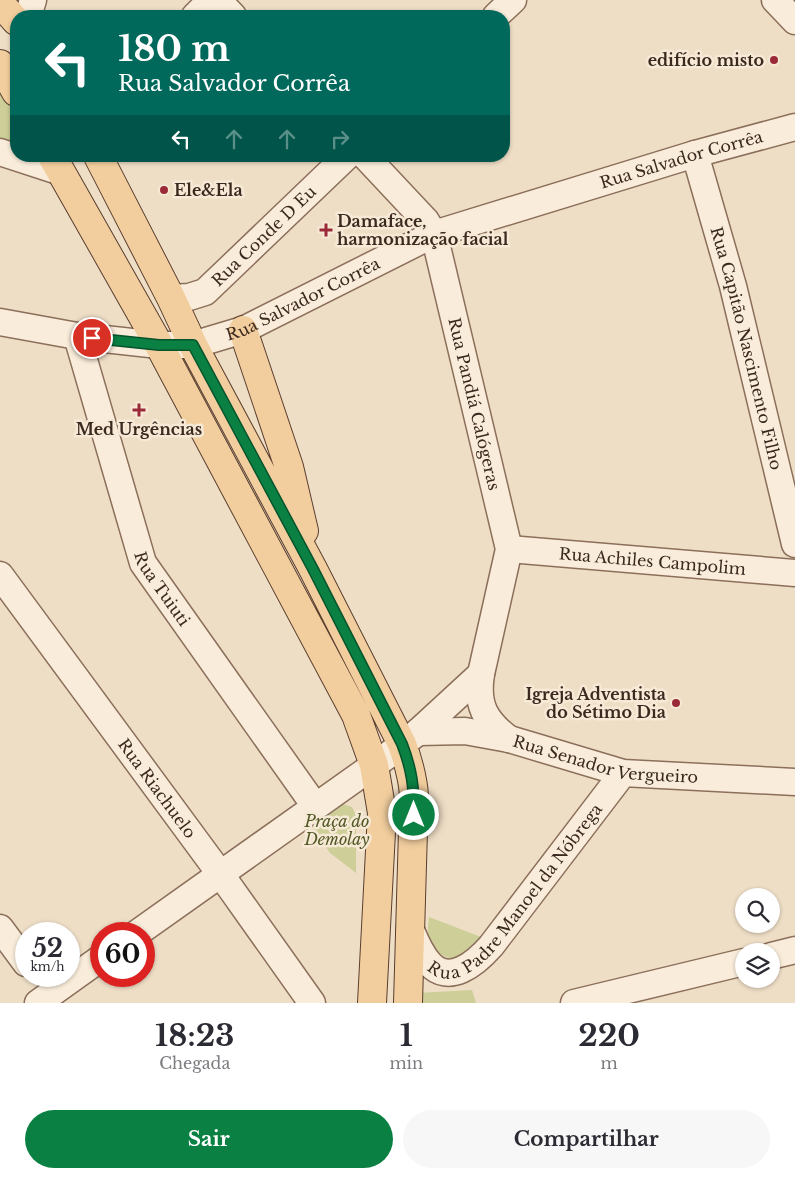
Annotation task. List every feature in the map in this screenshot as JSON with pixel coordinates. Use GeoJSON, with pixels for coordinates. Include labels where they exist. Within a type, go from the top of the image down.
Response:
{"type":"FeatureCollection","features":[{"type":"Feature","properties":{"kind":"main road"},"geometry":{"type":"LineString","coordinates":[[0,3],[10,14]]}},
{"type":"Feature","properties":{"kind":"main road"},"geometry":{"type":"LineString","coordinates":[[0,65],[10,82]]}},
{"type":"Feature","properties":{"kind":"main road"},"geometry":{"type":"LineString","coordinates":[[101,162],[193,345],[313,569],[410,738],[408,761],[413,780],[414,796],[408,1003]]}},
{"type":"Feature","properties":{"kind":"main road"},"geometry":{"type":"LineString","coordinates":[[57,164],[159,345],[356,715],[374,765],[382,813],[372,1003]]}},
{"type":"Feature","properties":{"kind":"main road"},"geometry":{"type":"LineString","coordinates":[[243,330],[289,467],[313,569]]}},
{"type":"Feature","properties":{"kind":"street"},"geometry":{"type":"LineString","coordinates":[[201,10],[212,0]]}},
{"type":"Feature","properties":{"kind":"street"},"geometry":{"type":"LineString","coordinates":[[218,0],[227,10]]}},
{"type":"Feature","properties":{"kind":"street"},"geometry":{"type":"LineString","coordinates":[[502,10],[513,0]]}},
{"type":"Feature","properties":{"kind":"street"},"geometry":{"type":"LineString","coordinates":[[775,0],[795,21]]}},
{"type":"Feature","properties":{"kind":"street","name":"Rua Salvador Corrêa"},"geometry":{"type":"LineString","coordinates":[[0,322],[77,336],[159,345],[193,345],[243,330],[434,234],[695,154],[795,127]]}},
{"type":"Feature","properties":{"kind":"street","name":"Rua Capitão Nascimento Filho"},"geometry":{"type":"LineString","coordinates":[[695,154],[733,286],[795,544]]}},
{"type":"Feature","properties":{"kind":"street","name":"Rua Conde D Eu"},"geometry":{"type":"LineString","coordinates":[[171,298],[189,297],[205,292],[341,162]]}},
{"type":"Feature","properties":{"kind":"street","name":"Rua Pandiá Calógeras"},"geometry":{"type":"LineString","coordinates":[[371,162],[426,221],[434,234],[509,549],[481,674],[479,691],[484,712],[499,732],[510,739]]}},
{"type":"Feature","properties":{"kind":"street","name":"Rua Tuiuti"},"geometry":{"type":"LineString","coordinates":[[77,336],[143,563],[315,806]]}},
{"type":"Feature","properties":{"kind":"street","name":"Rua Achiles Campolim"},"geometry":{"type":"LineString","coordinates":[[509,549],[795,573]]}},
{"type":"Feature","properties":{"kind":"street","name":"Rua Riachuelo"},"geometry":{"type":"LineString","coordinates":[[0,575],[221,874],[312,1003]]}},
{"type":"Feature","properties":{"kind":"street"},"geometry":{"type":"LineString","coordinates":[[153,922],[410,738],[481,674]]}},
{"type":"Feature","properties":{"kind":"street","name":"Rua Senador Vergueiro"},"geometry":{"type":"LineString","coordinates":[[410,738],[465,731],[510,739],[623,773],[795,782]]}},
{"type":"Feature","properties":{"kind":"street","name":"Rua Padre Manoel da Nóbrega"},"geometry":{"type":"LineString","coordinates":[[410,928],[425,958],[434,968],[447,973],[467,968],[473,964],[491,946],[623,773]]}},
{"type":"Feature","properties":{"kind":"street"},"geometry":{"type":"LineString","coordinates":[[342,787],[356,786],[374,798],[381,808]]}},
{"type":"Feature","properties":{"kind":"street"},"geometry":{"type":"LineString","coordinates":[[0,928],[15,948]]}},
{"type":"Feature","properties":{"kind":"street"},"geometry":{"type":"LineString","coordinates":[[780,954],[795,950]]}},
{"type":"Feature","properties":{"kind":"street"},"geometry":{"type":"LineString","coordinates":[[574,1003],[735,964]]}},
{"type":"Feature","properties":{"kind":"street"},"geometry":{"type":"LineString","coordinates":[[45,994],[90,965]]}},
{"type":"Feature","properties":{"kind":"green space"},"geometry":{"type":"Polygon","coordinates":[[[3,81],[10,95],[10,148],[0,144],[0,91],[3,81]]]}},
{"type":"Feature","properties":{"kind":"green space","name":"Praça do Demolay"},"geometry":{"type":"Polygon","coordinates":[[[343,804],[352,807],[356,815],[356,873],[330,853],[311,825],[343,804]]]}},
{"type":"Feature","properties":{"kind":"green space"},"geometry":{"type":"Polygon","coordinates":[[[429,917],[489,940],[454,960],[439,954],[427,939],[429,917]]]}},
{"type":"Feature","properties":{"kind":"green space"},"geometry":{"type":"Polygon","coordinates":[[[472,990],[476,1003],[417,1003],[417,993],[472,990]]]}},
{"type":"Feature","properties":{"kind":"place","name":"edifício misto"},"geometry":{"type":"Point","coordinates":[774,60]}},
{"type":"Feature","properties":{"kind":"place","name":"Ele&Ela"},"geometry":{"type":"Point","coordinates":[164,190]}},
{"type":"Feature","properties":{"kind":"place","name":"Damaface, harmonização facial"},"geometry":{"type":"Point","coordinates":[326,230]}},
{"type":"Feature","properties":{"kind":"place","name":"Med Urgências"},"geometry":{"type":"Point","coordinates":[139,410]}},
{"type":"Feature","properties":{"kind":"place","name":"Igreja Adventista do Sétimo Dia"},"geometry":{"type":"Point","coordinates":[676,703]}},
{"type":"Feature","properties":{"kind":"route"},"geometry":{"type":"LineString","coordinates":[[92,338],[159,345],[193,345],[313,569],[402,744],[413,780],[414,815]]}}]}
